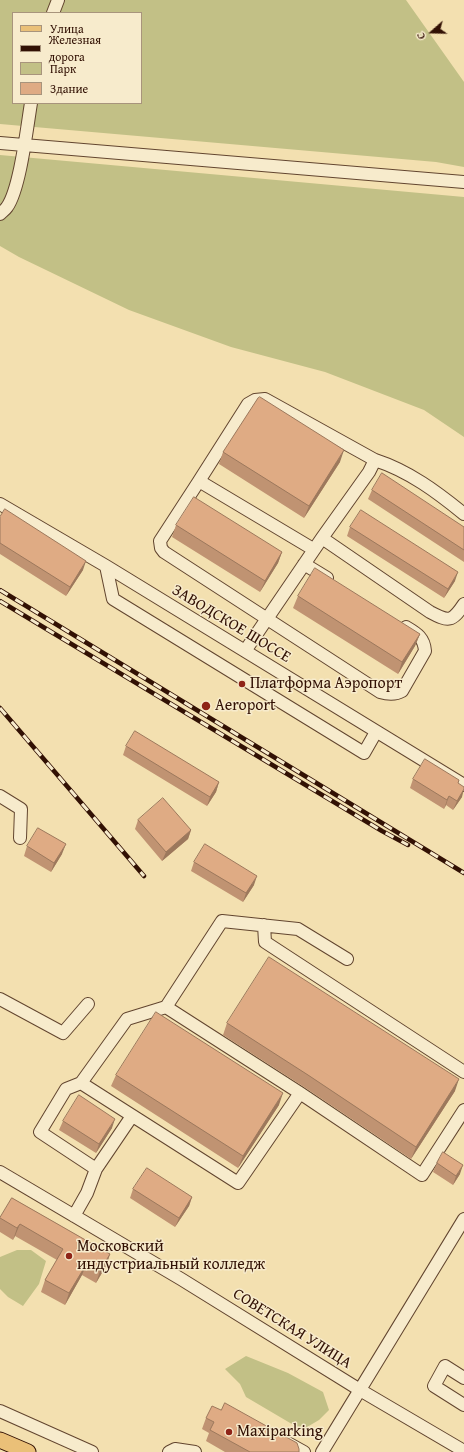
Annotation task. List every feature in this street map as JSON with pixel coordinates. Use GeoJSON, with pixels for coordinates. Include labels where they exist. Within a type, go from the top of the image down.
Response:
{"type":"FeatureCollection","features":[{"type":"Feature","properties":{"kind":"main road"},"geometry":{"type":"LineString","coordinates":[[0,1440],[28,1452]]}},
{"type":"Feature","properties":{"kind":"street"},"geometry":{"type":"LineString","coordinates":[[53,12],[58,0]]}},
{"type":"Feature","properties":{"kind":"street"},"geometry":{"type":"LineString","coordinates":[[0,214],[7,207],[13,193],[24,146],[31,104]]}},
{"type":"Feature","properties":{"kind":"street"},"geometry":{"type":"LineString","coordinates":[[0,143],[464,182]]}},
{"type":"Feature","properties":{"kind":"street"},"geometry":{"type":"LineString","coordinates":[[398,622],[418,634],[423,639],[425,651],[402,690],[398,693],[386,694],[380,692],[164,552],[161,548],[160,540],[248,404],[260,399],[265,399],[374,460],[409,474],[441,495],[464,514]]}},
{"type":"Feature","properties":{"kind":"street"},"geometry":{"type":"LineString","coordinates":[[245,651],[314,549],[369,472],[374,460]]}},
{"type":"Feature","properties":{"kind":"street"},"geometry":{"type":"LineString","coordinates":[[199,480],[314,549]]}},
{"type":"Feature","properties":{"kind":"street","name":"ЗАВОДСКОЕ ШОССЕ"},"geometry":{"type":"LineString","coordinates":[[0,504],[106,566],[464,785]]}},
{"type":"Feature","properties":{"kind":"street"},"geometry":{"type":"LineString","coordinates":[[322,538],[430,612],[440,617],[447,619],[456,616],[464,604]]}},
{"type":"Feature","properties":{"kind":"street"},"geometry":{"type":"LineString","coordinates":[[304,564],[338,585]]}},
{"type":"Feature","properties":{"kind":"street"},"geometry":{"type":"LineString","coordinates":[[106,566],[113,599],[364,753],[376,732]]}},
{"type":"Feature","properties":{"kind":"street"},"geometry":{"type":"LineString","coordinates":[[0,796],[21,809],[20,838]]}},
{"type":"Feature","properties":{"kind":"street"},"geometry":{"type":"LineString","coordinates":[[96,1169],[40,1132],[66,1089],[81,1083],[127,1019],[166,1007],[222,921],[298,929],[347,959]]}},
{"type":"Feature","properties":{"kind":"street"},"geometry":{"type":"LineString","coordinates":[[264,925],[266,942],[464,1072]]}},
{"type":"Feature","properties":{"kind":"street"},"geometry":{"type":"LineString","coordinates":[[0,999],[63,1033],[88,1004]]}},
{"type":"Feature","properties":{"kind":"street"},"geometry":{"type":"LineString","coordinates":[[166,1007],[300,1093],[422,1175],[464,1110]]}},
{"type":"Feature","properties":{"kind":"street"},"geometry":{"type":"LineString","coordinates":[[81,1083],[238,1182],[300,1093]]}},
{"type":"Feature","properties":{"kind":"street"},"geometry":{"type":"LineString","coordinates":[[74,1216],[87,1193],[96,1169],[132,1116]]}},
{"type":"Feature","properties":{"kind":"street","name":"СОВЕТСКАЯ УЛИЦА"},"geometry":{"type":"LineString","coordinates":[[0,1172],[181,1279],[360,1390],[464,1451]]}},
{"type":"Feature","properties":{"kind":"street"},"geometry":{"type":"LineString","coordinates":[[322,1452],[464,1219]]}},
{"type":"Feature","properties":{"kind":"street"},"geometry":{"type":"LineString","coordinates":[[464,1378],[445,1366],[434,1386],[464,1405]]}},
{"type":"Feature","properties":{"kind":"street"},"geometry":{"type":"LineString","coordinates":[[0,1411],[92,1452]]}},
{"type":"Feature","properties":{"kind":"street"},"geometry":{"type":"LineString","coordinates":[[278,1438],[304,1452]]}},
{"type":"Feature","properties":{"kind":"street"},"geometry":{"type":"LineString","coordinates":[[169,1452],[176,1449],[195,1452]]}},
{"type":"Feature","properties":{"kind":"green space"},"geometry":{"type":"Polygon","coordinates":[[[0,0],[406,0],[464,82],[464,167],[436,162],[0,124],[0,0]]]}},
{"type":"Feature","properties":{"kind":"green space"},"geometry":{"type":"Polygon","coordinates":[[[0,155],[464,197],[464,437],[424,410],[325,372],[231,347],[129,310],[19,257],[0,246],[0,155]]]}},
{"type":"Feature","properties":{"kind":"green space"},"geometry":{"type":"Polygon","coordinates":[[[17,1250],[31,1250],[46,1261],[39,1284],[23,1306],[8,1297],[0,1289],[0,1257],[17,1250]]]}},
{"type":"Feature","properties":{"kind":"green space"},"geometry":{"type":"Polygon","coordinates":[[[246,1356],[288,1373],[323,1392],[329,1410],[319,1420],[302,1430],[246,1397],[240,1384],[225,1369],[246,1356]]]}},
{"type":"Feature","properties":{"kind":"building"},"geometry":{"type":"Polygon","coordinates":[[[260,397],[344,450],[309,506],[223,452],[260,397]]]}},
{"type":"Feature","properties":{"kind":"building"},"geometry":{"type":"Polygon","coordinates":[[[382,473],[464,527],[464,550],[372,490],[382,473]]]}},
{"type":"Feature","properties":{"kind":"building"},"geometry":{"type":"Polygon","coordinates":[[[194,497],[282,552],[265,581],[176,525],[194,497]]]}},
{"type":"Feature","properties":{"kind":"building"},"geometry":{"type":"Polygon","coordinates":[[[5,509],[86,561],[70,587],[0,543],[0,517],[5,509]]]}},
{"type":"Feature","properties":{"kind":"building"},"geometry":{"type":"Polygon","coordinates":[[[361,510],[458,572],[448,589],[350,527],[361,510]]]}},
{"type":"Feature","properties":{"kind":"building"},"geometry":{"type":"Polygon","coordinates":[[[315,568],[420,634],[402,662],[298,596],[315,568]]]}},
{"type":"Feature","properties":{"kind":"building"},"geometry":{"type":"Polygon","coordinates":[[[135,731],[219,782],[210,797],[126,746],[135,731]]]}},
{"type":"Feature","properties":{"kind":"building"},"geometry":{"type":"Polygon","coordinates":[[[425,759],[459,780],[458,783],[464,787],[464,789],[457,801],[449,796],[447,800],[413,779],[425,759]]]}},
{"type":"Feature","properties":{"kind":"building"},"geometry":{"type":"Polygon","coordinates":[[[163,798],[191,830],[166,852],[138,820],[163,798]]]}},
{"type":"Feature","properties":{"kind":"building"},"geometry":{"type":"Polygon","coordinates":[[[38,828],[66,844],[54,863],[27,846],[38,828]]]}},
{"type":"Feature","properties":{"kind":"building"},"geometry":{"type":"Polygon","coordinates":[[[205,844],[257,876],[246,893],[194,862],[205,844]]]}},
{"type":"Feature","properties":{"kind":"building"},"geometry":{"type":"Polygon","coordinates":[[[269,957],[459,1079],[416,1147],[227,1023],[269,957]]]}},
{"type":"Feature","properties":{"kind":"building"},"geometry":{"type":"Polygon","coordinates":[[[156,1012],[283,1093],[243,1156],[116,1075],[156,1012]]]}},
{"type":"Feature","properties":{"kind":"building"},"geometry":{"type":"Polygon","coordinates":[[[79,1095],[115,1119],[99,1144],[63,1121],[79,1095]]]}},
{"type":"Feature","properties":{"kind":"building"},"geometry":{"type":"Polygon","coordinates":[[[443,1152],[463,1165],[456,1176],[437,1163],[443,1152]]]}},
{"type":"Feature","properties":{"kind":"building"},"geometry":{"type":"Polygon","coordinates":[[[147,1168],[192,1197],[179,1218],[133,1189],[147,1168]]]}},
{"type":"Feature","properties":{"kind":"building"},"geometry":{"type":"Polygon","coordinates":[[[12,1198],[110,1254],[100,1271],[87,1263],[69,1293],[45,1280],[63,1249],[20,1224],[17,1228],[0,1218],[12,1198]]]}},
{"type":"Feature","properties":{"kind":"building"},"geometry":{"type":"Polygon","coordinates":[[[225,1403],[297,1443],[299,1452],[250,1452],[210,1430],[214,1422],[206,1418],[212,1406],[221,1410],[225,1403]]]}},
{"type":"Feature","properties":{"kind":"railway"},"geometry":{"type":"LineString","coordinates":[[0,590],[464,873]]}},
{"type":"Feature","properties":{"kind":"railway"},"geometry":{"type":"LineString","coordinates":[[0,601],[382,831],[408,845]]}},
{"type":"Feature","properties":{"kind":"railway"},"geometry":{"type":"LineString","coordinates":[[0,708],[144,876]]}},
{"type":"Feature","properties":{"kind":"place","name":"Платформа Аэропорт"},"geometry":{"type":"Point","coordinates":[242,684]}},
{"type":"Feature","properties":{"kind":"place","name":"Aeroport"},"geometry":{"type":"Point","coordinates":[206,706]}},
{"type":"Feature","properties":{"kind":"place","name":"Московский индустриальный колледж"},"geometry":{"type":"Point","coordinates":[69,1256]}},
{"type":"Feature","properties":{"kind":"place","name":"Maxiparking"},"geometry":{"type":"Point","coordinates":[229,1432]}}]}
